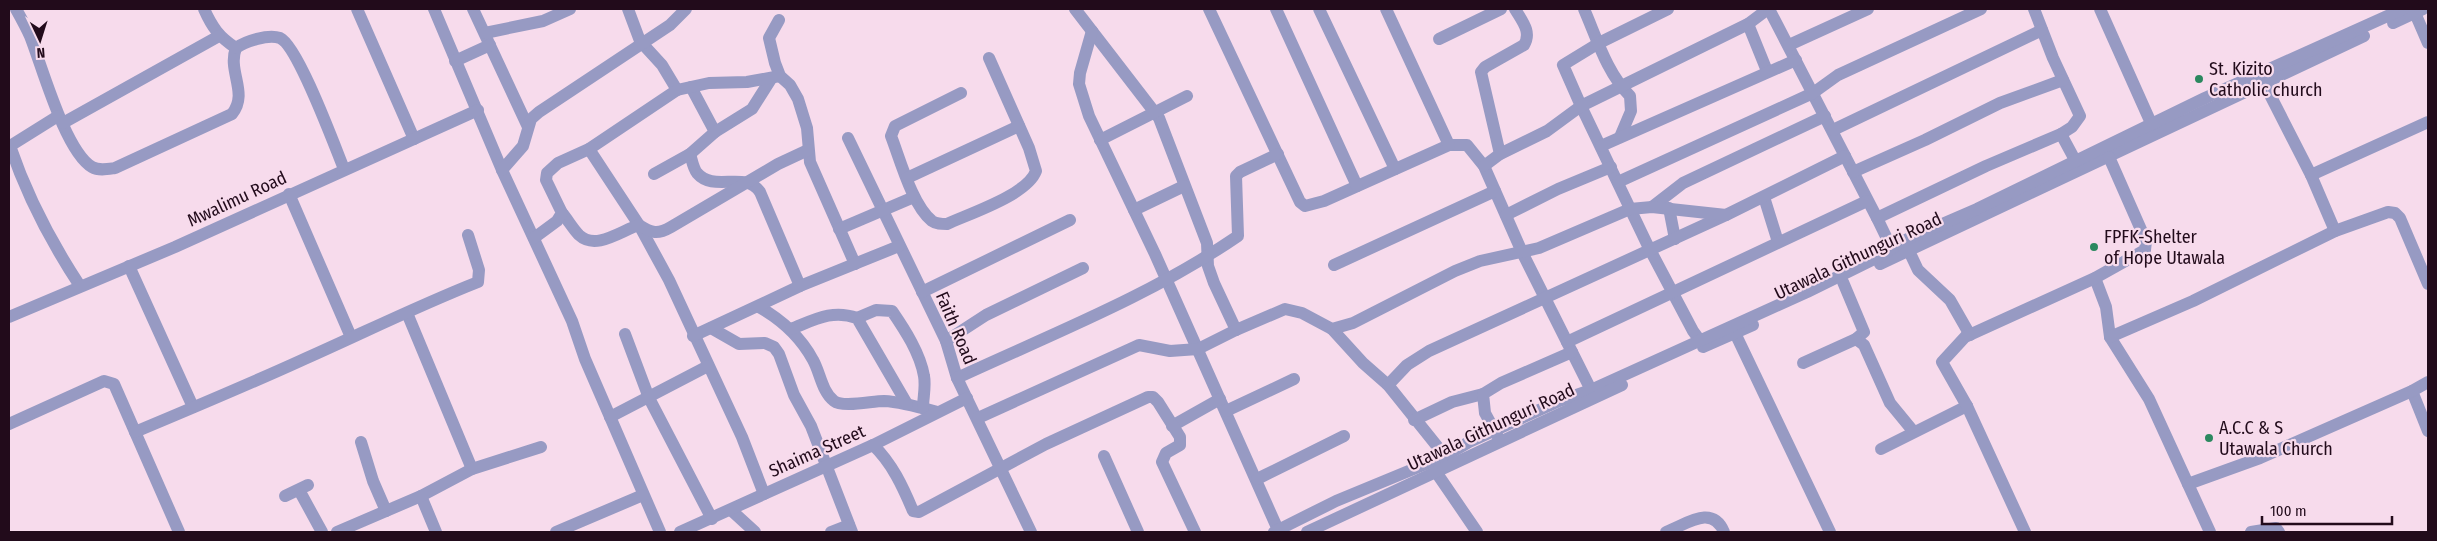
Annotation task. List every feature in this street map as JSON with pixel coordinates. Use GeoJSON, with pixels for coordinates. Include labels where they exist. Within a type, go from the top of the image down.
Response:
{"type":"FeatureCollection","features":[{"type":"Feature","properties":{"kind":"street"},"geometry":{"type":"LineString","coordinates":[[16,9],[29,35],[61,120],[82,157],[92,167],[101,170],[115,168],[232,114],[238,107],[240,98],[234,60],[236,48],[243,43],[273,36],[286,42],[319,107],[344,170]]}},
{"type":"Feature","properties":{"kind":"street"},"geometry":{"type":"LineString","coordinates":[[204,9],[214,30],[236,48]]}},
{"type":"Feature","properties":{"kind":"street"},"geometry":{"type":"LineString","coordinates":[[357,9],[414,139]]}},
{"type":"Feature","properties":{"kind":"street"},"geometry":{"type":"LineString","coordinates":[[434,9],[502,170],[572,321],[585,359],[660,532]]}},
{"type":"Feature","properties":{"kind":"street"},"geometry":{"type":"LineString","coordinates":[[473,9],[528,127]]}},
{"type":"Feature","properties":{"kind":"street"},"geometry":{"type":"LineString","coordinates":[[485,33],[543,21],[570,9]]}},
{"type":"Feature","properties":{"kind":"street"},"geometry":{"type":"LineString","coordinates":[[628,9],[642,44],[662,65],[677,90]]}},
{"type":"Feature","properties":{"kind":"street"},"geometry":{"type":"LineString","coordinates":[[502,170],[523,146],[531,119],[539,112],[670,25],[686,9]]}},
{"type":"Feature","properties":{"kind":"street"},"geometry":{"type":"LineString","coordinates":[[1075,9],[1156,113],[1167,134],[1184,186],[1207,243],[1207,257],[1214,283],[1236,330]]}},
{"type":"Feature","properties":{"kind":"street"},"geometry":{"type":"LineString","coordinates":[[1209,9],[1300,202],[1306,206],[1324,201],[1449,145],[1466,145],[1484,166],[1522,252],[1593,394]]}},
{"type":"Feature","properties":{"kind":"street"},"geometry":{"type":"LineString","coordinates":[[1276,9],[1357,186]]}},
{"type":"Feature","properties":{"kind":"street"},"geometry":{"type":"LineString","coordinates":[[1319,9],[1396,169]]}},
{"type":"Feature","properties":{"kind":"street"},"geometry":{"type":"LineString","coordinates":[[1387,9],[1449,145]]}},
{"type":"Feature","properties":{"kind":"street"},"geometry":{"type":"LineString","coordinates":[[1439,39],[1501,9]]}},
{"type":"Feature","properties":{"kind":"street"},"geometry":{"type":"LineString","coordinates":[[1500,154],[1481,72],[1485,67],[1524,45],[1526,42],[1528,31],[1515,9]]}},
{"type":"Feature","properties":{"kind":"street"},"geometry":{"type":"LineString","coordinates":[[1584,9],[1608,66],[1621,87],[1630,96],[1632,103],[1620,137]]}},
{"type":"Feature","properties":{"kind":"street"},"geometry":{"type":"LineString","coordinates":[[1668,9],[1599,43],[1563,65],[1580,106],[1650,250],[1702,343],[1807,292],[1892,254],[1903,241],[1978,209],[2076,160],[2154,129],[2414,10],[2428,43]]}},
{"type":"Feature","properties":{"kind":"street"},"geometry":{"type":"LineString","coordinates":[[1484,166],[1500,154],[1547,131],[1580,106],[1748,24],[1768,9],[1826,116],[1877,218],[1892,254]]}},
{"type":"Feature","properties":{"kind":"street"},"geometry":{"type":"LineString","coordinates":[[1789,45],[1868,9]]}},
{"type":"Feature","properties":{"kind":"street"},"geometry":{"type":"LineString","coordinates":[[1618,182],[1813,93],[1838,75],[1979,9]]}},
{"type":"Feature","properties":{"kind":"street"},"geometry":{"type":"LineString","coordinates":[[1877,218],[1986,166],[2061,134],[2078,121],[2080,116],[2034,9]]}},
{"type":"Feature","properties":{"kind":"street"},"geometry":{"type":"LineString","coordinates":[[2100,9],[2154,129]]}},
{"type":"Feature","properties":{"kind":"street","name":"Utawala Githunguri Road"},"geometry":{"type":"LineString","coordinates":[[1307,532],[1436,472],[1460,454],[1498,436],[1702,343],[1735,334],[1844,282],[1892,254],[1909,251],[2109,157],[2154,129],[2264,83],[2414,10]]}},
{"type":"Feature","properties":{"kind":"street"},"geometry":{"type":"LineString","coordinates":[[654,174],[690,154],[715,132],[756,105],[775,77],[770,38],[779,20]]}},
{"type":"Feature","properties":{"kind":"street"},"geometry":{"type":"LineString","coordinates":[[1748,24],[1768,71]]}},
{"type":"Feature","properties":{"kind":"street"},"geometry":{"type":"LineString","coordinates":[[1833,130],[2042,30]]}},
{"type":"Feature","properties":{"kind":"street"},"geometry":{"type":"LineString","coordinates":[[1092,31],[1080,73],[1079,84],[1089,116],[1257,479],[1277,532],[1336,501],[1445,456],[1460,454]]}},
{"type":"Feature","properties":{"kind":"street"},"geometry":{"type":"LineString","coordinates":[[80,286],[60,256],[19,175],[9,147],[219,36]]}},
{"type":"Feature","properties":{"kind":"street"},"geometry":{"type":"LineString","coordinates":[[455,61],[490,45]]}},
{"type":"Feature","properties":{"kind":"street"},"geometry":{"type":"LineString","coordinates":[[960,93],[895,126],[891,136],[914,198],[932,221],[939,224],[947,224],[1027,185],[1036,171],[1019,126],[989,58]]}},
{"type":"Feature","properties":{"kind":"street"},"geometry":{"type":"LineString","coordinates":[[1601,146],[1796,60]]}},
{"type":"Feature","properties":{"kind":"street"},"geometry":{"type":"LineString","coordinates":[[639,225],[610,238],[586,239],[579,235],[562,214],[546,180],[546,175],[558,163],[589,149],[677,90],[775,77],[790,85],[798,99],[807,128],[810,162],[855,264]]}},
{"type":"Feature","properties":{"kind":"street"},"geometry":{"type":"LineString","coordinates":[[1853,172],[1925,140],[2000,103],[2064,80]]}},
{"type":"Feature","properties":{"kind":"street"},"geometry":{"type":"LineString","coordinates":[[2264,83],[2311,174],[2335,231]]}},
{"type":"Feature","properties":{"kind":"street"},"geometry":{"type":"LineString","coordinates":[[691,87],[715,132]]}},
{"type":"Feature","properties":{"kind":"street"},"geometry":{"type":"LineString","coordinates":[[1100,140],[1187,96]]}},
{"type":"Feature","properties":{"kind":"street","name":"Mwalimu Road"},"geometry":{"type":"LineString","coordinates":[[9,318],[478,110]]}},
{"type":"Feature","properties":{"kind":"street"},"geometry":{"type":"LineString","coordinates":[[1652,207],[1683,183],[1826,116]]}},
{"type":"Feature","properties":{"kind":"street"},"geometry":{"type":"LineString","coordinates":[[2311,174],[2428,122]]}},
{"type":"Feature","properties":{"kind":"street"},"geometry":{"type":"LineString","coordinates":[[907,178],[1019,126]]}},
{"type":"Feature","properties":{"kind":"street"},"geometry":{"type":"LineString","coordinates":[[2061,134],[2076,160]]}},
{"type":"Feature","properties":{"kind":"street","name":"Faith Road"},"geometry":{"type":"LineString","coordinates":[[848,138],[946,340],[957,378],[978,418],[1031,532]]}},
{"type":"Feature","properties":{"kind":"street"},"geometry":{"type":"LineString","coordinates":[[589,149],[639,225],[669,280],[693,336],[742,437],[764,494]]}},
{"type":"Feature","properties":{"kind":"street"},"geometry":{"type":"LineString","coordinates":[[639,225],[653,233],[664,231],[778,164],[808,150]]}},
{"type":"Feature","properties":{"kind":"street"},"geometry":{"type":"LineString","coordinates":[[690,154],[698,174],[704,178],[719,182],[750,182],[760,192],[800,286]]}},
{"type":"Feature","properties":{"kind":"street"},"geometry":{"type":"LineString","coordinates":[[957,378],[1166,279],[1207,257],[1238,236],[1236,176],[1240,172],[1278,154]]}},
{"type":"Feature","properties":{"kind":"street"},"geometry":{"type":"LineString","coordinates":[[1388,385],[1407,365],[1429,351],[1726,216],[1845,156]]}},
{"type":"Feature","properties":{"kind":"street"},"geometry":{"type":"LineString","coordinates":[[2025,532],[1966,406],[1942,362],[1956,345],[1970,335],[2095,278],[2145,250],[2146,246],[2134,212],[2109,157]]}},
{"type":"Feature","properties":{"kind":"street"},"geometry":{"type":"LineString","coordinates":[[1506,215],[1558,189],[1611,167]]}},
{"type":"Feature","properties":{"kind":"street"},"geometry":{"type":"LineString","coordinates":[[1134,210],[1184,186]]}},
{"type":"Feature","properties":{"kind":"street"},"geometry":{"type":"LineString","coordinates":[[1334,266],[1495,191]]}},
{"type":"Feature","properties":{"kind":"street"},"geometry":{"type":"LineString","coordinates":[[289,194],[351,337]]}},
{"type":"Feature","properties":{"kind":"street"},"geometry":{"type":"LineString","coordinates":[[1764,197],[1778,242]]}},
{"type":"Feature","properties":{"kind":"street"},"geometry":{"type":"LineString","coordinates":[[838,229],[914,198]]}},
{"type":"Feature","properties":{"kind":"street"},"geometry":{"type":"LineString","coordinates":[[1414,420],[1452,402],[1483,394],[1673,291],[1867,201]]}},
{"type":"Feature","properties":{"kind":"street"},"geometry":{"type":"LineString","coordinates":[[1669,208],[1675,239]]}},
{"type":"Feature","properties":{"kind":"street"},"geometry":{"type":"LineString","coordinates":[[1332,329],[1353,323],[1480,261],[1522,252],[1558,241],[1630,209],[1669,208],[1726,216]]}},
{"type":"Feature","properties":{"kind":"street"},"geometry":{"type":"LineString","coordinates":[[2110,337],[2193,301],[2335,231],[2388,212],[2395,213],[2400,218],[2428,284]]}},
{"type":"Feature","properties":{"kind":"street"},"geometry":{"type":"LineString","coordinates":[[534,238],[557,221],[562,214]]}},
{"type":"Feature","properties":{"kind":"street"},"geometry":{"type":"LineString","coordinates":[[922,292],[1070,220]]}},
{"type":"Feature","properties":{"kind":"street"},"geometry":{"type":"LineString","coordinates":[[135,432],[407,313],[427,302],[478,282],[479,270],[468,235]]}},
{"type":"Feature","properties":{"kind":"street"},"geometry":{"type":"LineString","coordinates":[[693,336],[759,307],[800,286],[899,246]]}},
{"type":"Feature","properties":{"kind":"street"},"geometry":{"type":"LineString","coordinates":[[1909,251],[1918,270],[1950,300],[1970,335]]}},
{"type":"Feature","properties":{"kind":"street"},"geometry":{"type":"LineString","coordinates":[[129,266],[193,407]]}},
{"type":"Feature","properties":{"kind":"street"},"geometry":{"type":"LineString","coordinates":[[946,340],[986,315],[1083,268]]}},
{"type":"Feature","properties":{"kind":"street"},"geometry":{"type":"LineString","coordinates":[[2095,278],[2106,307],[2110,337],[2149,399],[2210,532]]}},
{"type":"Feature","properties":{"kind":"street"},"geometry":{"type":"LineString","coordinates":[[1802,363],[1856,339],[1864,332],[1844,282]]}},
{"type":"Feature","properties":{"kind":"street"},"geometry":{"type":"LineString","coordinates":[[759,307],[777,317],[799,337],[814,360],[827,392],[835,402],[844,404],[883,401],[907,404],[936,412]]}},
{"type":"Feature","properties":{"kind":"street"},"geometry":{"type":"LineString","coordinates":[[978,418],[1138,345],[1170,350],[1198,349],[1285,309],[1292,309],[1332,329],[1388,385],[1414,420],[1445,456]]}},
{"type":"Feature","properties":{"kind":"street"},"geometry":{"type":"LineString","coordinates":[[790,329],[830,314],[845,314],[857,318],[876,310],[892,311],[914,348],[922,369],[924,377],[923,408]]}},
{"type":"Feature","properties":{"kind":"street"},"geometry":{"type":"LineString","coordinates":[[407,313],[472,469]]}},
{"type":"Feature","properties":{"kind":"street"},"geometry":{"type":"LineString","coordinates":[[857,318],[907,404]]}},
{"type":"Feature","properties":{"kind":"street"},"geometry":{"type":"LineString","coordinates":[[710,328],[739,344],[765,343],[774,347],[779,354],[794,395],[811,426],[851,528],[831,532]]}},
{"type":"Feature","properties":{"kind":"street"},"geometry":{"type":"LineString","coordinates":[[625,334],[649,398],[712,519]]}},
{"type":"Feature","properties":{"kind":"street"},"geometry":{"type":"LineString","coordinates":[[1735,334],[1830,532]]}},
{"type":"Feature","properties":{"kind":"street"},"geometry":{"type":"LineString","coordinates":[[1856,339],[1864,345],[1890,403],[1913,431]]}},
{"type":"Feature","properties":{"kind":"street"},"geometry":{"type":"LineString","coordinates":[[610,417],[708,366]]}},
{"type":"Feature","properties":{"kind":"street"},"geometry":{"type":"LineString","coordinates":[[1226,411],[1294,379]]}},
{"type":"Feature","properties":{"kind":"street"},"geometry":{"type":"LineString","coordinates":[[9,424],[104,381],[114,384],[179,532]]}},
{"type":"Feature","properties":{"kind":"street"},"geometry":{"type":"LineString","coordinates":[[2188,484],[2260,458],[2412,392],[2428,382]]}},
{"type":"Feature","properties":{"kind":"street"},"geometry":{"type":"LineString","coordinates":[[2412,392],[2428,431]]}},
{"type":"Feature","properties":{"kind":"street"},"geometry":{"type":"LineString","coordinates":[[1483,394],[1485,412],[1498,436]]}},
{"type":"Feature","properties":{"kind":"street"},"geometry":{"type":"LineString","coordinates":[[872,445],[886,460],[896,476],[913,511],[919,512],[1046,444],[1148,397],[1153,397],[1180,437],[1180,445],[1166,453],[1162,462],[1195,532]]}},
{"type":"Feature","properties":{"kind":"street","name":"Shaima Street"},"geometry":{"type":"LineString","coordinates":[[680,532],[872,445],[967,398]]}},
{"type":"Feature","properties":{"kind":"street"},"geometry":{"type":"LineString","coordinates":[[1172,426],[1220,399]]}},
{"type":"Feature","properties":{"kind":"street"},"geometry":{"type":"LineString","coordinates":[[1881,449],[1913,431],[1966,406]]}},
{"type":"Feature","properties":{"kind":"street"},"geometry":{"type":"LineString","coordinates":[[1257,479],[1344,436]]}},
{"type":"Feature","properties":{"kind":"street"},"geometry":{"type":"LineString","coordinates":[[361,442],[373,481],[386,511]]}},
{"type":"Feature","properties":{"kind":"street"},"geometry":{"type":"LineString","coordinates":[[337,532],[421,496],[472,469],[541,447]]}},
{"type":"Feature","properties":{"kind":"street"},"geometry":{"type":"LineString","coordinates":[[1104,456],[1138,532]]}},
{"type":"Feature","properties":{"kind":"street"},"geometry":{"type":"LineString","coordinates":[[1436,472],[1478,532]]}},
{"type":"Feature","properties":{"kind":"street"},"geometry":{"type":"LineString","coordinates":[[285,496],[304,488],[322,532]]}},
{"type":"Feature","properties":{"kind":"street"},"geometry":{"type":"LineString","coordinates":[[556,532],[643,495]]}},
{"type":"Feature","properties":{"kind":"street"},"geometry":{"type":"LineString","coordinates":[[421,496],[436,532]]}},
{"type":"Feature","properties":{"kind":"street"},"geometry":{"type":"LineString","coordinates":[[731,510],[755,532]]}},
{"type":"Feature","properties":{"kind":"street"},"geometry":{"type":"LineString","coordinates":[[1666,532],[1705,516],[1714,518],[1724,532]]}},
{"type":"Feature","properties":{"kind":"street"},"geometry":{"type":"LineString","coordinates":[[2251,532],[2276,528],[2279,532]]}},
{"type":"Feature","properties":{"kind":"place","name":"St. Kizito Catholic church"},"geometry":{"type":"Point","coordinates":[2199,79]}},
{"type":"Feature","properties":{"kind":"place","name":"FPFK-Shelter of Hope Utawala"},"geometry":{"type":"Point","coordinates":[2094,247]}},
{"type":"Feature","properties":{"kind":"place","name":"A.C.C & S Utawala Church"},"geometry":{"type":"Point","coordinates":[2209,438]}}]}
